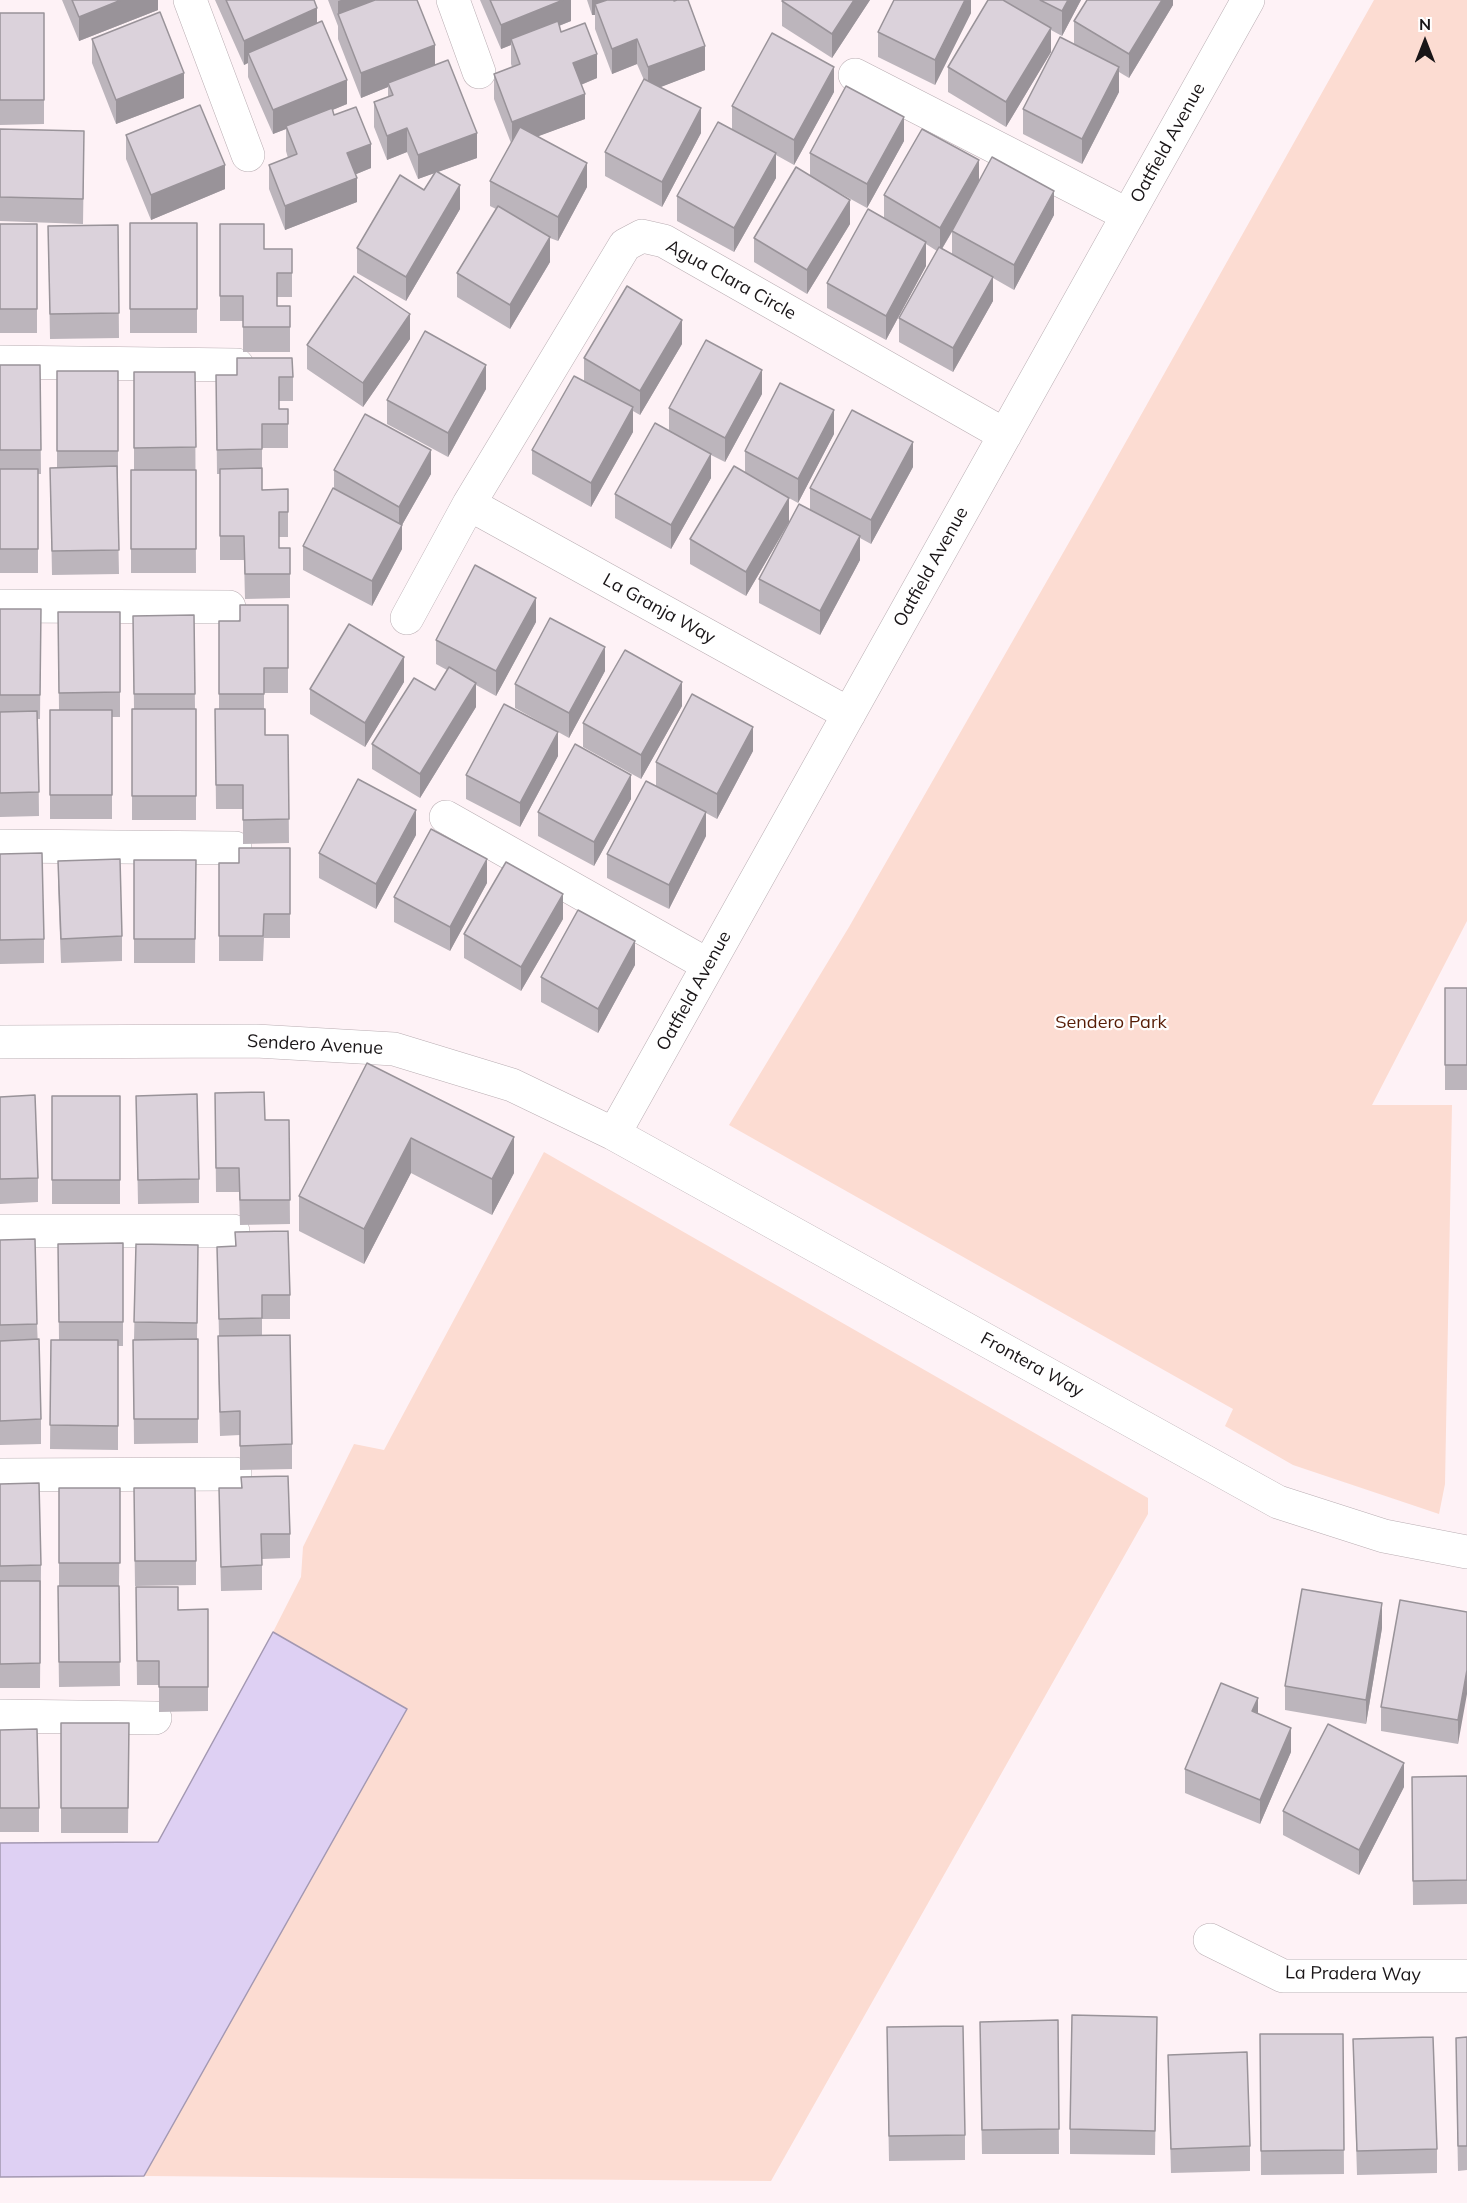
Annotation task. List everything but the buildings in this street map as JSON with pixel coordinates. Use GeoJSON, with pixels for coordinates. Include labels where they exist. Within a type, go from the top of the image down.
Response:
{"type":"FeatureCollection","features":[{"type":"Feature","properties":{"kind":"street"},"geometry":{"type":"LineString","coordinates":[[190,0],[248,154]]}},
{"type":"Feature","properties":{"kind":"street"},"geometry":{"type":"LineString","coordinates":[[453,0],[479,72]]}},
{"type":"Feature","properties":{"kind":"street","name":"Oatfield Avenue"},"geometry":{"type":"LineString","coordinates":[[614,1134],[1128,215],[1242,2]]}},
{"type":"Feature","properties":{"kind":"street"},"geometry":{"type":"LineString","coordinates":[[855,75],[1128,215]]}},
{"type":"Feature","properties":{"kind":"street","name":"Agua Clara Circle"},"geometry":{"type":"LineString","coordinates":[[407,618],[469,504],[625,245],[642,236],[664,242],[1005,435]]}},
{"type":"Feature","properties":{"kind":"street"},"geometry":{"type":"LineString","coordinates":[[0,362],[237,365]]}},
{"type":"Feature","properties":{"kind":"street","name":"La Granja Way"},"geometry":{"type":"LineString","coordinates":[[469,504],[849,714]]}},
{"type":"Feature","properties":{"kind":"street"},"geometry":{"type":"LineString","coordinates":[[0,606],[229,607]]}},
{"type":"Feature","properties":{"kind":"street"},"geometry":{"type":"LineString","coordinates":[[446,817],[708,964]]}},
{"type":"Feature","properties":{"kind":"street"},"geometry":{"type":"LineString","coordinates":[[0,846],[235,848]]}},
{"type":"Feature","properties":{"kind":"street","name":"Sendero Avenue"},"geometry":{"type":"LineString","coordinates":[[0,1042],[256,1041],[394,1049],[512,1085],[614,1134]]}},
{"type":"Feature","properties":{"kind":"street","name":"Frontera Way"},"geometry":{"type":"LineString","coordinates":[[614,1134],[1278,1502],[1384,1536],[1467,1552]]}},
{"type":"Feature","properties":{"kind":"street"},"geometry":{"type":"LineString","coordinates":[[0,1231],[233,1231]]}},
{"type":"Feature","properties":{"kind":"street"},"geometry":{"type":"LineString","coordinates":[[0,1474],[235,1474]]}},
{"type":"Feature","properties":{"kind":"street"},"geometry":{"type":"LineString","coordinates":[[0,1716],[155,1718]]}},
{"type":"Feature","properties":{"kind":"street","name":"La Pradera Way"},"geometry":{"type":"LineString","coordinates":[[1210,1940],[1283,1976],[1467,1976]]}},
{"type":"Feature","properties":{"kind":"green space","name":"Sendero Park"},"geometry":{"type":"Polygon","coordinates":[[[1374,0],[1467,0],[1467,921],[1372,1105],[1452,1105],[1445,1484],[1439,1514],[1293,1465],[1225,1426],[1233,1409],[729,1125],[849,927],[1091,504],[1374,0]]]}},
{"type":"Feature","properties":{"kind":"green space"},"geometry":{"type":"Polygon","coordinates":[[[544,1152],[1148,1498],[1148,1514],[771,2181],[144,2176],[407,1709],[273,1632],[301,1577],[303,1547],[354,1444],[384,1450],[544,1152]]]}},
{"type":"Feature","properties":{"kind":"shaded area"},"geometry":{"type":"Polygon","coordinates":[[[273,1632],[407,1709],[144,2176],[0,2177],[0,1843],[158,1842],[273,1632]]]}}]}
